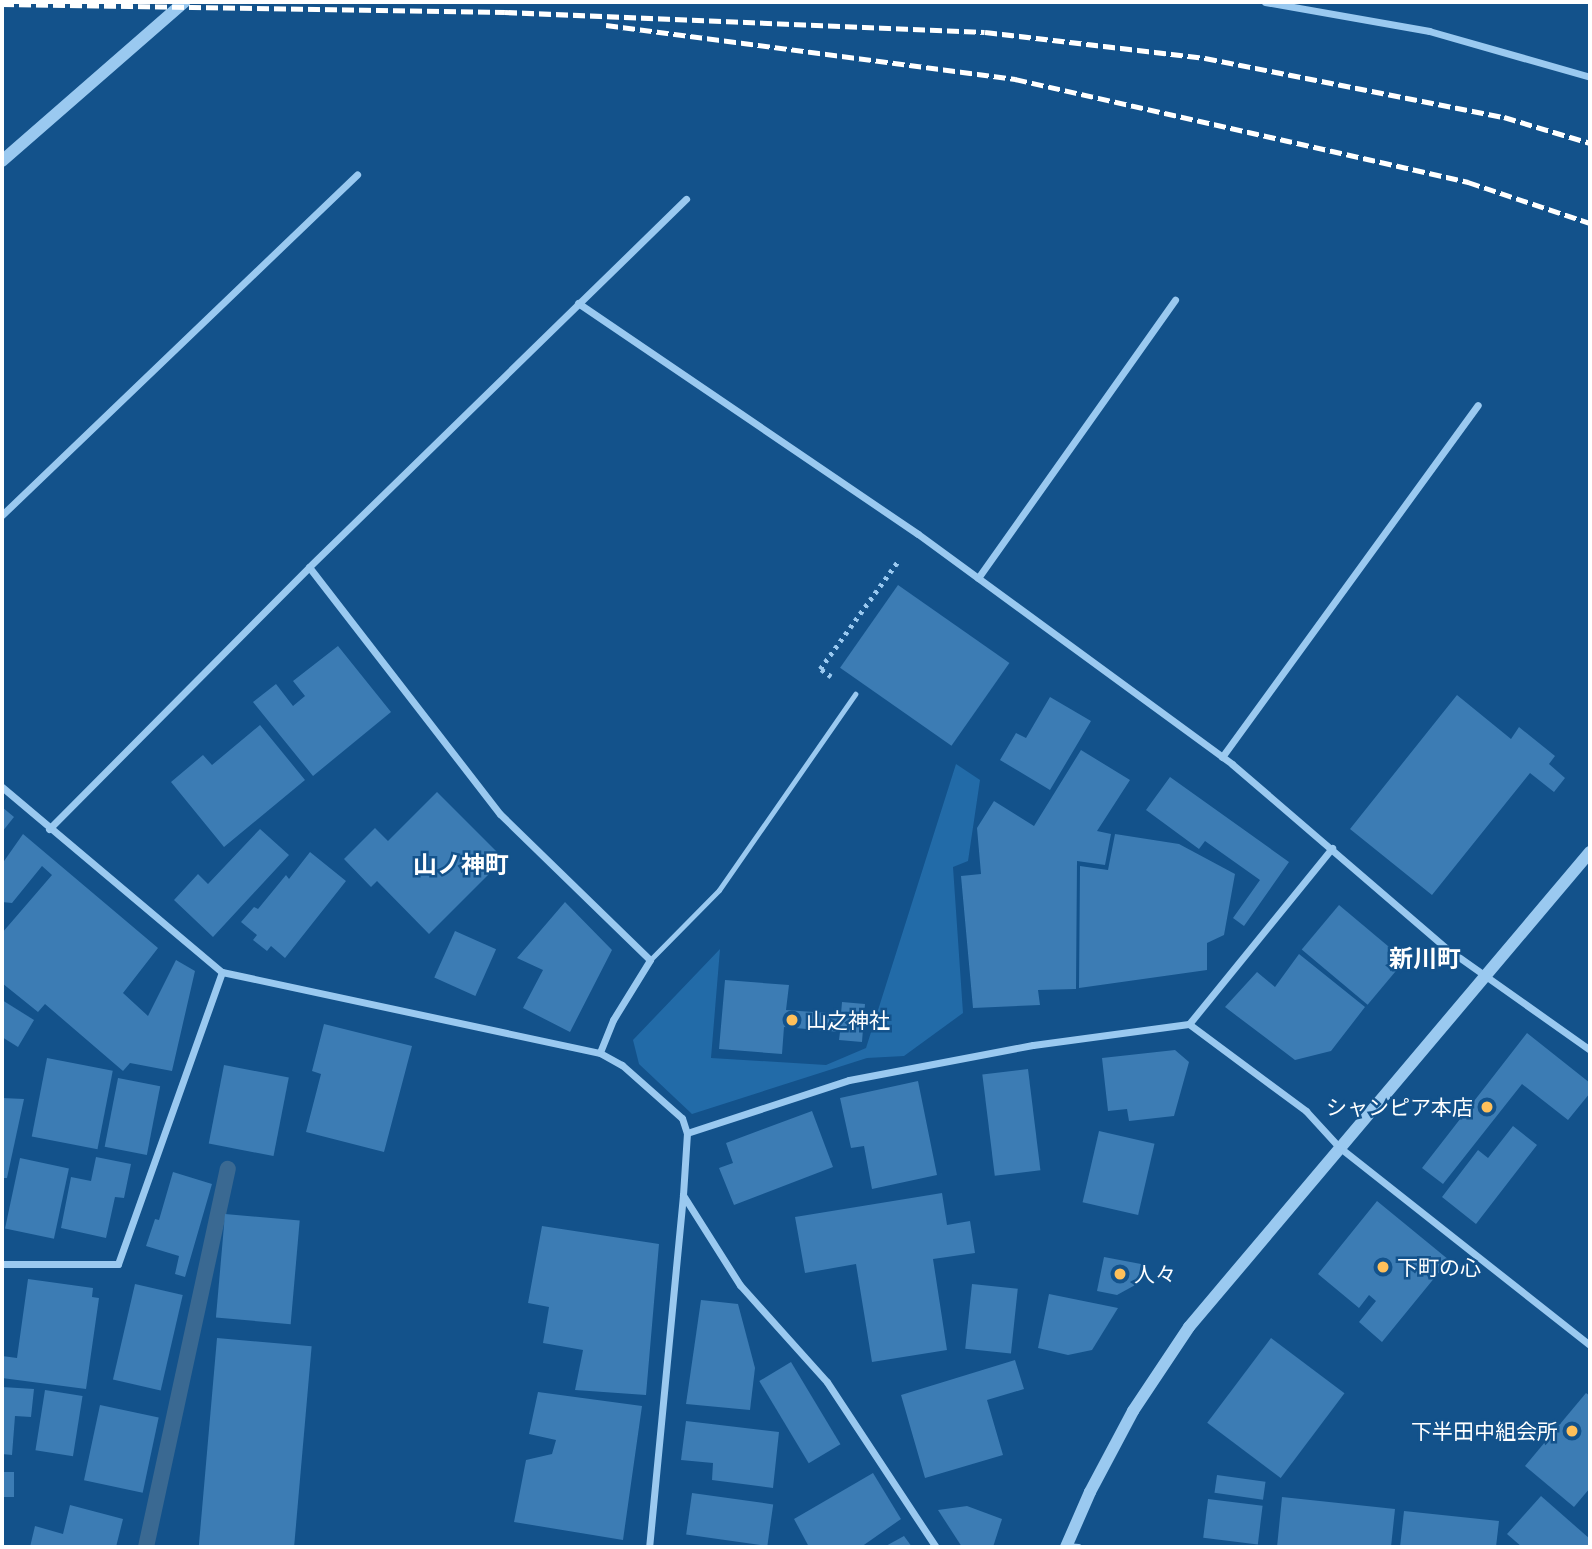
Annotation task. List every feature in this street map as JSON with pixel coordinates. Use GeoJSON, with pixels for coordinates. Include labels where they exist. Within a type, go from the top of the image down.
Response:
{"type":"FeatureCollection","features":[{"type":"Feature","properties":{"kind":"street"},"geometry":{"type":"LineString","coordinates":[[2,161],[184,2]]}},
{"type":"Feature","properties":{"kind":"street"},"geometry":{"type":"LineString","coordinates":[[1265,2],[1429,31],[1590,77]]}},
{"type":"Feature","properties":{"kind":"street"},"geometry":{"type":"LineString","coordinates":[[2,515],[357,174]]}},
{"type":"Feature","properties":{"kind":"street"},"geometry":{"type":"LineString","coordinates":[[50,829],[309,568],[686,199]]}},
{"type":"Feature","properties":{"kind":"street"},"geometry":{"type":"LineString","coordinates":[[978,579],[1175,300]]}},
{"type":"Feature","properties":{"kind":"street"},"geometry":{"type":"LineString","coordinates":[[578,303],[918,534],[1222,757],[1332,848],[1446,948],[1590,1049]]}},
{"type":"Feature","properties":{"kind":"street"},"geometry":{"type":"LineString","coordinates":[[1222,757],[1478,405]]}},
{"type":"Feature","properties":{"kind":"street"},"geometry":{"type":"LineString","coordinates":[[309,568],[500,814],[650,960],[613,1020],[600,1053]]}},
{"type":"Feature","properties":{"kind":"street"},"geometry":{"type":"LineString","coordinates":[[2,788],[222,972],[600,1053],[622,1065],[682,1118],[687,1133],[683,1195],[649,1547]]}},
{"type":"Feature","properties":{"kind":"street"},"geometry":{"type":"LineString","coordinates":[[687,1133],[849,1080],[1033,1045],[1189,1024],[1332,848]]}},
{"type":"Feature","properties":{"kind":"street"},"geometry":{"type":"LineString","coordinates":[[1070,1547],[1090,1492],[1133,1411],[1189,1327],[1590,852]]}},
{"type":"Feature","properties":{"kind":"street"},"geometry":{"type":"LineString","coordinates":[[2,1264],[118,1264],[222,972]]}},
{"type":"Feature","properties":{"kind":"street"},"geometry":{"type":"LineString","coordinates":[[1189,1024],[1306,1111],[1339,1147],[1590,1345]]}},
{"type":"Feature","properties":{"kind":"street"},"geometry":{"type":"LineString","coordinates":[[683,1195],[740,1285],[827,1382],[936,1547]]}},
{"type":"Feature","properties":{"kind":"lane"},"geometry":{"type":"LineString","coordinates":[[650,960],[719,890],[855,694]]}},
{"type":"Feature","properties":{"kind":"path"},"geometry":{"type":"LineString","coordinates":[[855,694],[820,669],[918,534]]}},
{"type":"Feature","properties":{"kind":"shaded area"},"geometry":{"type":"Polygon","coordinates":[[[956,764],[980,780],[968,861],[953,867],[963,1013],[904,1056],[867,1058],[692,1114],[639,1064],[633,1040],[720,949],[711,1058],[826,1065],[866,1048],[956,764]]]}},
{"type":"Feature","properties":{"kind":"building"},"geometry":{"type":"Polygon","coordinates":[[[898,585],[1009,663],[951,746],[840,668],[898,585]]]}},
{"type":"Feature","properties":{"kind":"building"},"geometry":{"type":"Polygon","coordinates":[[[338,646],[391,712],[313,776],[253,702],[276,684],[293,706],[305,696],[293,681],[338,646]]]}},
{"type":"Feature","properties":{"kind":"building"},"geometry":{"type":"Polygon","coordinates":[[[1457,695],[1511,739],[1519,727],[1555,756],[1549,764],[1565,778],[1554,792],[1530,773],[1432,895],[1350,829],[1457,695]]]}},
{"type":"Feature","properties":{"kind":"building"},"geometry":{"type":"Polygon","coordinates":[[[1050,697],[1091,721],[1050,790],[1000,760],[1016,733],[1026,738],[1050,697]]]}},
{"type":"Feature","properties":{"kind":"building"},"geometry":{"type":"Polygon","coordinates":[[[260,725],[305,780],[224,847],[171,782],[203,755],[212,765],[260,725]]]}},
{"type":"Feature","properties":{"kind":"building"},"geometry":{"type":"Polygon","coordinates":[[[1081,750],[1130,780],[1097,831],[1111,834],[1105,865],[1077,861],[1076,989],[1038,990],[1040,1005],[973,1008],[961,876],[981,874],[977,828],[994,801],[1034,826],[1081,750]]]}},
{"type":"Feature","properties":{"kind":"building"},"geometry":{"type":"Polygon","coordinates":[[[1170,777],[1289,862],[1244,926],[1233,918],[1260,880],[1205,841],[1199,849],[1146,810],[1170,777]]]}},
{"type":"Feature","properties":{"kind":"building"},"geometry":{"type":"Polygon","coordinates":[[[437,792],[504,859],[429,934],[377,881],[371,887],[344,859],[375,828],[388,841],[437,792]]]}},
{"type":"Feature","properties":{"kind":"building"},"geometry":{"type":"Polygon","coordinates":[[[2,807],[14,817],[2,832],[2,807]]]}},
{"type":"Feature","properties":{"kind":"building"},"geometry":{"type":"Polygon","coordinates":[[[260,829],[289,855],[213,937],[174,900],[198,874],[208,884],[260,829]]]}},
{"type":"Feature","properties":{"kind":"building"},"geometry":{"type":"Polygon","coordinates":[[[23,834],[158,948],[123,993],[148,1016],[176,960],[195,971],[172,1071],[130,1063],[123,1071],[45,1004],[38,1012],[2,983],[2,933],[52,875],[42,866],[12,903],[2,902],[2,864],[23,834]]]}},
{"type":"Feature","properties":{"kind":"building"},"geometry":{"type":"Polygon","coordinates":[[[1115,834],[1179,844],[1235,874],[1224,935],[1207,943],[1207,970],[1079,988],[1080,866],[1108,870],[1115,834]]]}},
{"type":"Feature","properties":{"kind":"building"},"geometry":{"type":"Polygon","coordinates":[[[310,852],[346,881],[285,958],[271,946],[267,951],[253,940],[257,935],[241,922],[254,907],[258,909],[286,875],[289,879],[310,852]]]}},
{"type":"Feature","properties":{"kind":"building"},"geometry":{"type":"Polygon","coordinates":[[[565,902],[612,950],[570,1032],[523,1008],[543,970],[517,958],[565,902]]]}},
{"type":"Feature","properties":{"kind":"building"},"geometry":{"type":"Polygon","coordinates":[[[1339,905],[1405,960],[1368,1005],[1302,949],[1339,905]]]}},
{"type":"Feature","properties":{"kind":"building"},"geometry":{"type":"Polygon","coordinates":[[[455,931],[496,949],[475,996],[434,978],[455,931]]]}},
{"type":"Feature","properties":{"kind":"building"},"geometry":{"type":"Polygon","coordinates":[[[1299,954],[1365,1007],[1331,1051],[1295,1060],[1225,1007],[1257,972],[1275,987],[1299,954]]]}},
{"type":"Feature","properties":{"kind":"building","name":"山之神社"},"geometry":{"type":"Polygon","coordinates":[[[725,980],[789,985],[786,1010],[841,1014],[842,1002],[865,1004],[862,1042],[839,1040],[840,1032],[784,1027],[782,1054],[719,1049],[725,980]]]}},
{"type":"Feature","properties":{"kind":"building"},"geometry":{"type":"Polygon","coordinates":[[[2,1000],[34,1020],[18,1047],[2,1037],[2,1000]]]}},
{"type":"Feature","properties":{"kind":"building"},"geometry":{"type":"Polygon","coordinates":[[[324,1024],[412,1046],[384,1152],[306,1132],[321,1074],[312,1071],[324,1024]]]}},
{"type":"Feature","properties":{"kind":"building","name":"シャンピア本店"},"geometry":{"type":"Polygon","coordinates":[[[1527,1033],[1590,1083],[1590,1093],[1568,1120],[1522,1084],[1443,1184],[1422,1168],[1527,1033]]]}},
{"type":"Feature","properties":{"kind":"building"},"geometry":{"type":"Polygon","coordinates":[[[1175,1050],[1189,1062],[1174,1116],[1129,1121],[1127,1109],[1108,1111],[1102,1058],[1175,1050]]]}},
{"type":"Feature","properties":{"kind":"building"},"geometry":{"type":"Polygon","coordinates":[[[47,1058],[113,1071],[98,1149],[32,1137],[47,1058]]]}},
{"type":"Feature","properties":{"kind":"building"},"geometry":{"type":"Polygon","coordinates":[[[224,1065],[289,1078],[274,1156],[209,1144],[224,1065]]]}},
{"type":"Feature","properties":{"kind":"building"},"geometry":{"type":"Polygon","coordinates":[[[1028,1069],[1040,1170],[995,1176],[982,1075],[1028,1069]]]}},
{"type":"Feature","properties":{"kind":"building"},"geometry":{"type":"Polygon","coordinates":[[[118,1078],[160,1086],[147,1155],[105,1147],[118,1078]]]}},
{"type":"Feature","properties":{"kind":"building"},"geometry":{"type":"Polygon","coordinates":[[[918,1081],[937,1175],[872,1189],[864,1146],[851,1148],[840,1098],[918,1081]]]}},
{"type":"Feature","properties":{"kind":"building"},"geometry":{"type":"Polygon","coordinates":[[[2,1098],[24,1099],[7,1178],[2,1178],[2,1098]]]}},
{"type":"Feature","properties":{"kind":"building"},"geometry":{"type":"Polygon","coordinates":[[[812,1111],[833,1167],[734,1205],[719,1168],[733,1163],[726,1143],[812,1111]]]}},
{"type":"Feature","properties":{"kind":"building"},"geometry":{"type":"Polygon","coordinates":[[[1513,1126],[1537,1145],[1476,1224],[1442,1197],[1478,1150],[1488,1158],[1513,1126]]]}},
{"type":"Feature","properties":{"kind":"building"},"geometry":{"type":"Polygon","coordinates":[[[1099,1131],[1155,1144],[1138,1215],[1083,1202],[1099,1131]]]}},
{"type":"Feature","properties":{"kind":"building"},"geometry":{"type":"Polygon","coordinates":[[[96,1157],[131,1164],[124,1198],[115,1197],[106,1238],[61,1228],[71,1177],[91,1181],[96,1157]]]}},
{"type":"Feature","properties":{"kind":"building"},"geometry":{"type":"Polygon","coordinates":[[[20,1158],[69,1168],[54,1239],[5,1228],[20,1158]]]}},
{"type":"Feature","properties":{"kind":"building"},"geometry":{"type":"Polygon","coordinates":[[[173,1172],[212,1184],[185,1277],[175,1274],[179,1256],[146,1246],[155,1219],[159,1220],[173,1172]]]}},
{"type":"Feature","properties":{"kind":"building"},"geometry":{"type":"Polygon","coordinates":[[[942,1193],[947,1225],[970,1221],[975,1253],[933,1259],[947,1350],[872,1362],[856,1264],[805,1273],[795,1217],[942,1193]]]}},
{"type":"Feature","properties":{"kind":"building","name":"下町の心"},"geometry":{"type":"Polygon","coordinates":[[[1377,1201],[1449,1260],[1382,1342],[1359,1322],[1376,1301],[1369,1295],[1359,1308],[1318,1274],[1377,1201]]]}},
{"type":"Feature","properties":{"kind":"building"},"geometry":{"type":"Polygon","coordinates":[[[225,1214],[300,1221],[291,1324],[216,1318],[225,1214]]]}},
{"type":"Feature","properties":{"kind":"building"},"geometry":{"type":"Polygon","coordinates":[[[542,1226],[659,1244],[646,1395],[575,1390],[583,1350],[543,1343],[549,1307],[528,1303],[542,1226]]]}},
{"type":"Feature","properties":{"kind":"building","name":"人々"},"geometry":{"type":"Polygon","coordinates":[[[1104,1257],[1141,1264],[1137,1284],[1117,1295],[1097,1291],[1104,1257]]]}},
{"type":"Feature","properties":{"kind":"building"},"geometry":{"type":"Polygon","coordinates":[[[28,1279],[93,1288],[92,1297],[99,1298],[86,1389],[2,1378],[2,1356],[17,1358],[28,1279]]]}},
{"type":"Feature","properties":{"kind":"building"},"geometry":{"type":"Polygon","coordinates":[[[135,1284],[183,1295],[161,1391],[113,1379],[135,1284]]]}},
{"type":"Feature","properties":{"kind":"building"},"geometry":{"type":"Polygon","coordinates":[[[972,1284],[1018,1289],[1011,1353],[965,1349],[972,1284]]]}},
{"type":"Feature","properties":{"kind":"building"},"geometry":{"type":"Polygon","coordinates":[[[1049,1294],[1118,1308],[1092,1350],[1068,1355],[1038,1348],[1049,1294]]]}},
{"type":"Feature","properties":{"kind":"building"},"geometry":{"type":"Polygon","coordinates":[[[701,1300],[738,1304],[755,1368],[750,1410],[686,1404],[701,1300]]]}},
{"type":"Feature","properties":{"kind":"building"},"geometry":{"type":"Polygon","coordinates":[[[217,1338],[312,1346],[294,1547],[199,1547],[217,1338]]]}},
{"type":"Feature","properties":{"kind":"building"},"geometry":{"type":"Polygon","coordinates":[[[1271,1338],[1344,1393],[1281,1478],[1207,1423],[1271,1338]]]}},
{"type":"Feature","properties":{"kind":"building"},"geometry":{"type":"Polygon","coordinates":[[[1015,1360],[1024,1389],[987,1400],[1003,1455],[925,1478],[901,1395],[1015,1360]]]}},
{"type":"Feature","properties":{"kind":"building"},"geometry":{"type":"Polygon","coordinates":[[[791,1362],[840,1444],[809,1463],[759,1381],[791,1362]]]}},
{"type":"Feature","properties":{"kind":"building"},"geometry":{"type":"Polygon","coordinates":[[[2,1387],[34,1389],[31,1417],[15,1416],[12,1455],[2,1454],[2,1387]]]}},
{"type":"Feature","properties":{"kind":"building"},"geometry":{"type":"Polygon","coordinates":[[[45,1390],[83,1396],[73,1456],[35,1450],[45,1390]]]}},
{"type":"Feature","properties":{"kind":"building"},"geometry":{"type":"Polygon","coordinates":[[[538,1392],[642,1406],[623,1540],[514,1522],[526,1460],[552,1454],[556,1440],[529,1434],[538,1392]]]}},
{"type":"Feature","properties":{"kind":"building","name":"下半田中組会所"},"geometry":{"type":"Polygon","coordinates":[[[1586,1393],[1590,1396],[1590,1488],[1574,1507],[1525,1466],[1586,1393]]]}},
{"type":"Feature","properties":{"kind":"building"},"geometry":{"type":"Polygon","coordinates":[[[100,1405],[159,1417],[143,1493],[84,1480],[100,1405]]]}},
{"type":"Feature","properties":{"kind":"building"},"geometry":{"type":"Polygon","coordinates":[[[686,1421],[779,1432],[773,1488],[712,1480],[713,1463],[681,1460],[686,1421]]]}},
{"type":"Feature","properties":{"kind":"building"},"geometry":{"type":"Polygon","coordinates":[[[2,1472],[14,1472],[14,1497],[2,1497],[2,1472]]]}},
{"type":"Feature","properties":{"kind":"building"},"geometry":{"type":"Polygon","coordinates":[[[873,1473],[901,1519],[861,1547],[809,1547],[794,1519],[873,1473]]]}},
{"type":"Feature","properties":{"kind":"building"},"geometry":{"type":"Polygon","coordinates":[[[1217,1475],[1266,1482],[1263,1500],[1214,1493],[1217,1475]]]}},
{"type":"Feature","properties":{"kind":"building"},"geometry":{"type":"Polygon","coordinates":[[[692,1493],[773,1504],[767,1546],[686,1535],[692,1493]]]}},
{"type":"Feature","properties":{"kind":"building"},"geometry":{"type":"Polygon","coordinates":[[[1541,1496],[1590,1539],[1590,1547],[1522,1547],[1507,1534],[1541,1496]]]}},
{"type":"Feature","properties":{"kind":"building"},"geometry":{"type":"Polygon","coordinates":[[[1282,1497],[1395,1509],[1391,1547],[1277,1547],[1282,1497]]]}},
{"type":"Feature","properties":{"kind":"building"},"geometry":{"type":"Polygon","coordinates":[[[1208,1499],[1263,1506],[1258,1544],[1203,1538],[1208,1499]]]}},
{"type":"Feature","properties":{"kind":"building"},"geometry":{"type":"Polygon","coordinates":[[[70,1505],[123,1519],[116,1547],[30,1547],[35,1526],[63,1534],[70,1505]]]}},
{"type":"Feature","properties":{"kind":"building"},"geometry":{"type":"Polygon","coordinates":[[[967,1506],[1002,1519],[993,1547],[962,1547],[938,1510],[967,1506]]]}},
{"type":"Feature","properties":{"kind":"building"},"geometry":{"type":"Polygon","coordinates":[[[1404,1511],[1499,1521],[1496,1547],[1400,1547],[1404,1511]]]}},
{"type":"Feature","properties":{"kind":"building"},"geometry":{"type":"Polygon","coordinates":[[[904,1536],[912,1547],[884,1547],[904,1536]]]}},
{"type":"Feature","properties":{"kind":"waterway"},"geometry":{"type":"LineString","coordinates":[[146,1547],[228,1169]]}},
{"type":"Feature","properties":{"kind":"railway"},"geometry":{"type":"LineString","coordinates":[[2,4],[505,12],[985,32],[1205,58],[1504,117],[1590,143]]}},
{"type":"Feature","properties":{"kind":"railway"},"geometry":{"type":"LineString","coordinates":[[606,25],[1015,79],[1468,182],[1590,223]]}},
{"type":"Feature","properties":{"kind":"place","name":"山之神社"},"geometry":{"type":"Point","coordinates":[792,1020]}},
{"type":"Feature","properties":{"kind":"place","name":"シャンピア本店"},"geometry":{"type":"Point","coordinates":[1487,1107]}},
{"type":"Feature","properties":{"kind":"place","name":"下町の心"},"geometry":{"type":"Point","coordinates":[1383,1267]}},
{"type":"Feature","properties":{"kind":"place","name":"人々"},"geometry":{"type":"Point","coordinates":[1120,1274]}},
{"type":"Feature","properties":{"kind":"place","name":"下半田中組会所"},"geometry":{"type":"Point","coordinates":[1572,1431]}},
{"type":"Feature","properties":{"kind":"district","name":"山ノ神町"},"geometry":{"type":"Point","coordinates":[461,864]}},
{"type":"Feature","properties":{"kind":"district","name":"新川町"},"geometry":{"type":"Point","coordinates":[1425,958]}}]}
